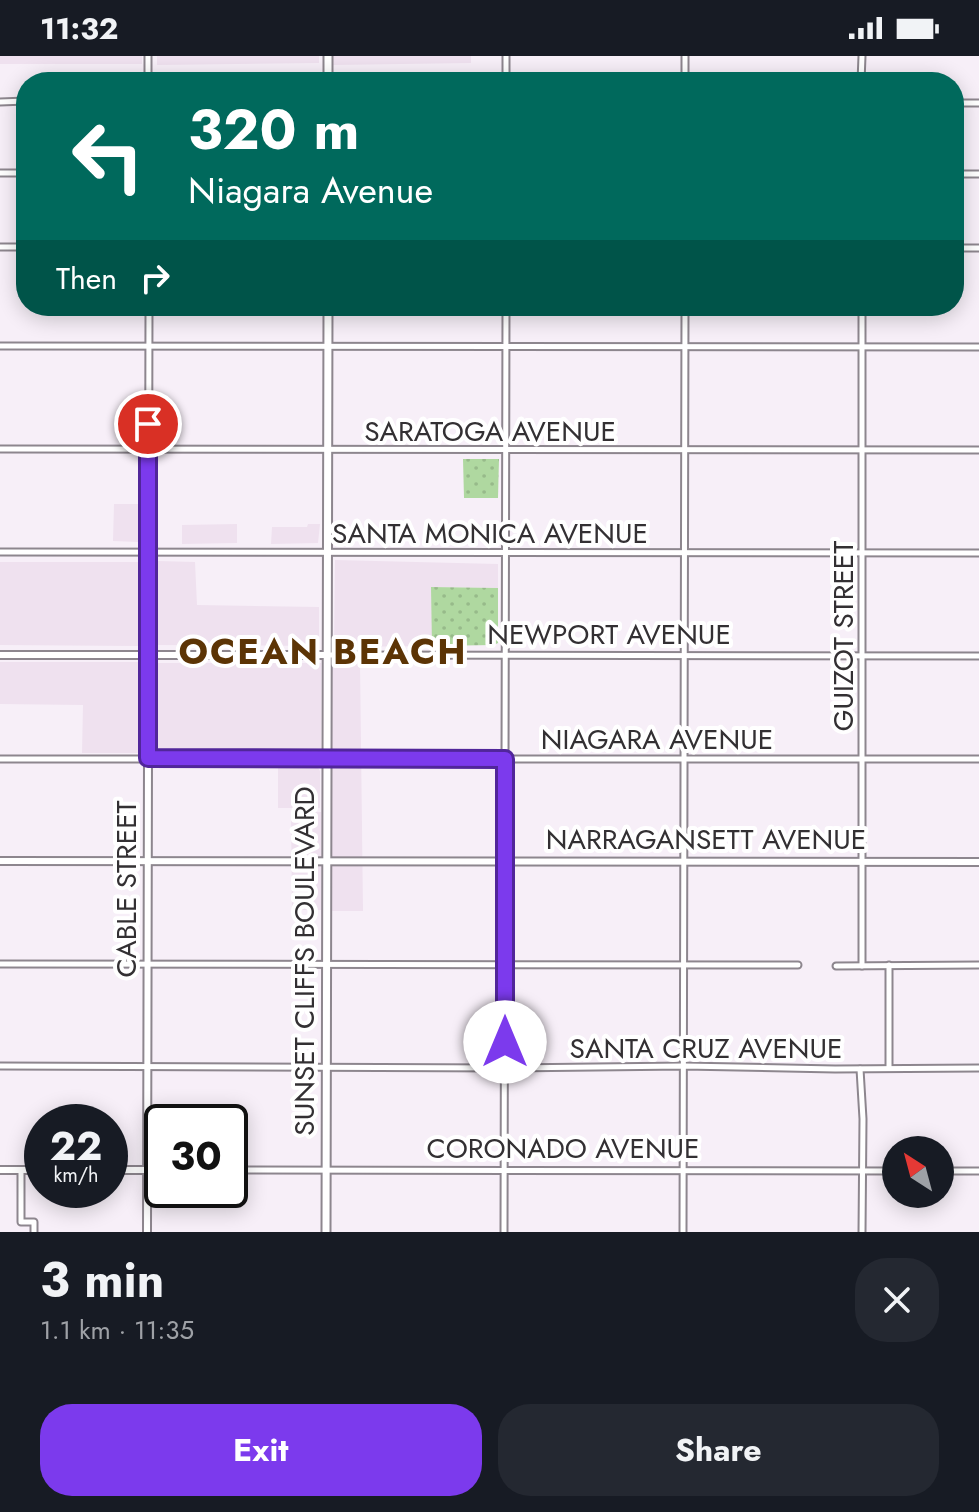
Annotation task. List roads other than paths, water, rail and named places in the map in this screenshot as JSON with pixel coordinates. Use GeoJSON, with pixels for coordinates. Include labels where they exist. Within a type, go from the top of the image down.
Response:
{"type":"FeatureCollection","features":[{"type":"Feature","properties":{"kind":"main road","name":"SUNSET CLIFFS BOULEVARD"},"geometry":{"type":"LineString","coordinates":[[326,1232],[328,316]]}},
{"type":"Feature","properties":{"kind":"street","name":"CABLE STREET"},"geometry":{"type":"LineString","coordinates":[[148,1104],[149,316]]}},
{"type":"Feature","properties":{"kind":"street"},"geometry":{"type":"LineString","coordinates":[[504,1232],[506,316]]}},
{"type":"Feature","properties":{"kind":"street"},"geometry":{"type":"LineString","coordinates":[[683,1232],[685,316]]}},
{"type":"Feature","properties":{"kind":"street","name":"GUIZOT STREET"},"geometry":{"type":"LineString","coordinates":[[862,316],[862,966]]}},
{"type":"Feature","properties":{"kind":"street"},"geometry":{"type":"LineString","coordinates":[[0,346],[979,347]]}},
{"type":"Feature","properties":{"kind":"street","name":"SARATOGA AVENUE"},"geometry":{"type":"LineString","coordinates":[[0,449],[979,450]]}},
{"type":"Feature","properties":{"kind":"street","name":"SANTA MONICA AVENUE"},"geometry":{"type":"LineString","coordinates":[[0,552],[979,553]]}},
{"type":"Feature","properties":{"kind":"street","name":"NEWPORT AVENUE"},"geometry":{"type":"LineString","coordinates":[[0,655],[979,656]]}},
{"type":"Feature","properties":{"kind":"street","name":"NIAGARA AVENUE"},"geometry":{"type":"LineString","coordinates":[[0,759],[979,759]]}},
{"type":"Feature","properties":{"kind":"street","name":"NARRAGANSETT AVENUE"},"geometry":{"type":"LineString","coordinates":[[0,861],[979,862]]}},
{"type":"Feature","properties":{"kind":"street"},"geometry":{"type":"LineString","coordinates":[[0,964],[798,965]]}},
{"type":"Feature","properties":{"kind":"street"},"geometry":{"type":"LineString","coordinates":[[889,965],[889,1068]]}},
{"type":"Feature","properties":{"kind":"street"},"geometry":{"type":"LineString","coordinates":[[836,966],[979,965]]}},
{"type":"Feature","properties":{"kind":"street","name":"SANTA CRUZ AVENUE"},"geometry":{"type":"LineString","coordinates":[[0,1066],[979,1068]]}},
{"type":"Feature","properties":{"kind":"street"},"geometry":{"type":"LineString","coordinates":[[860,1069],[862,1232]]}},
{"type":"Feature","properties":{"kind":"street"},"geometry":{"type":"LineString","coordinates":[[0,1170],[21,1170],[21,1222],[34,1222],[34,1232]]}},
{"type":"Feature","properties":{"kind":"street","name":"CORONADO AVENUE"},"geometry":{"type":"LineString","coordinates":[[248,1170],[882,1171]]}},
{"type":"Feature","properties":{"kind":"street"},"geometry":{"type":"LineString","coordinates":[[954,1171],[979,1171]]}},
{"type":"Feature","properties":{"kind":"street","name":"CABLE STREET"},"geometry":{"type":"LineString","coordinates":[[147,1208],[147,1232]]}},
{"type":"Feature","properties":{"kind":"district","name":"OCEAN BEACH"},"geometry":{"type":"Point","coordinates":[323,651]}}]}
